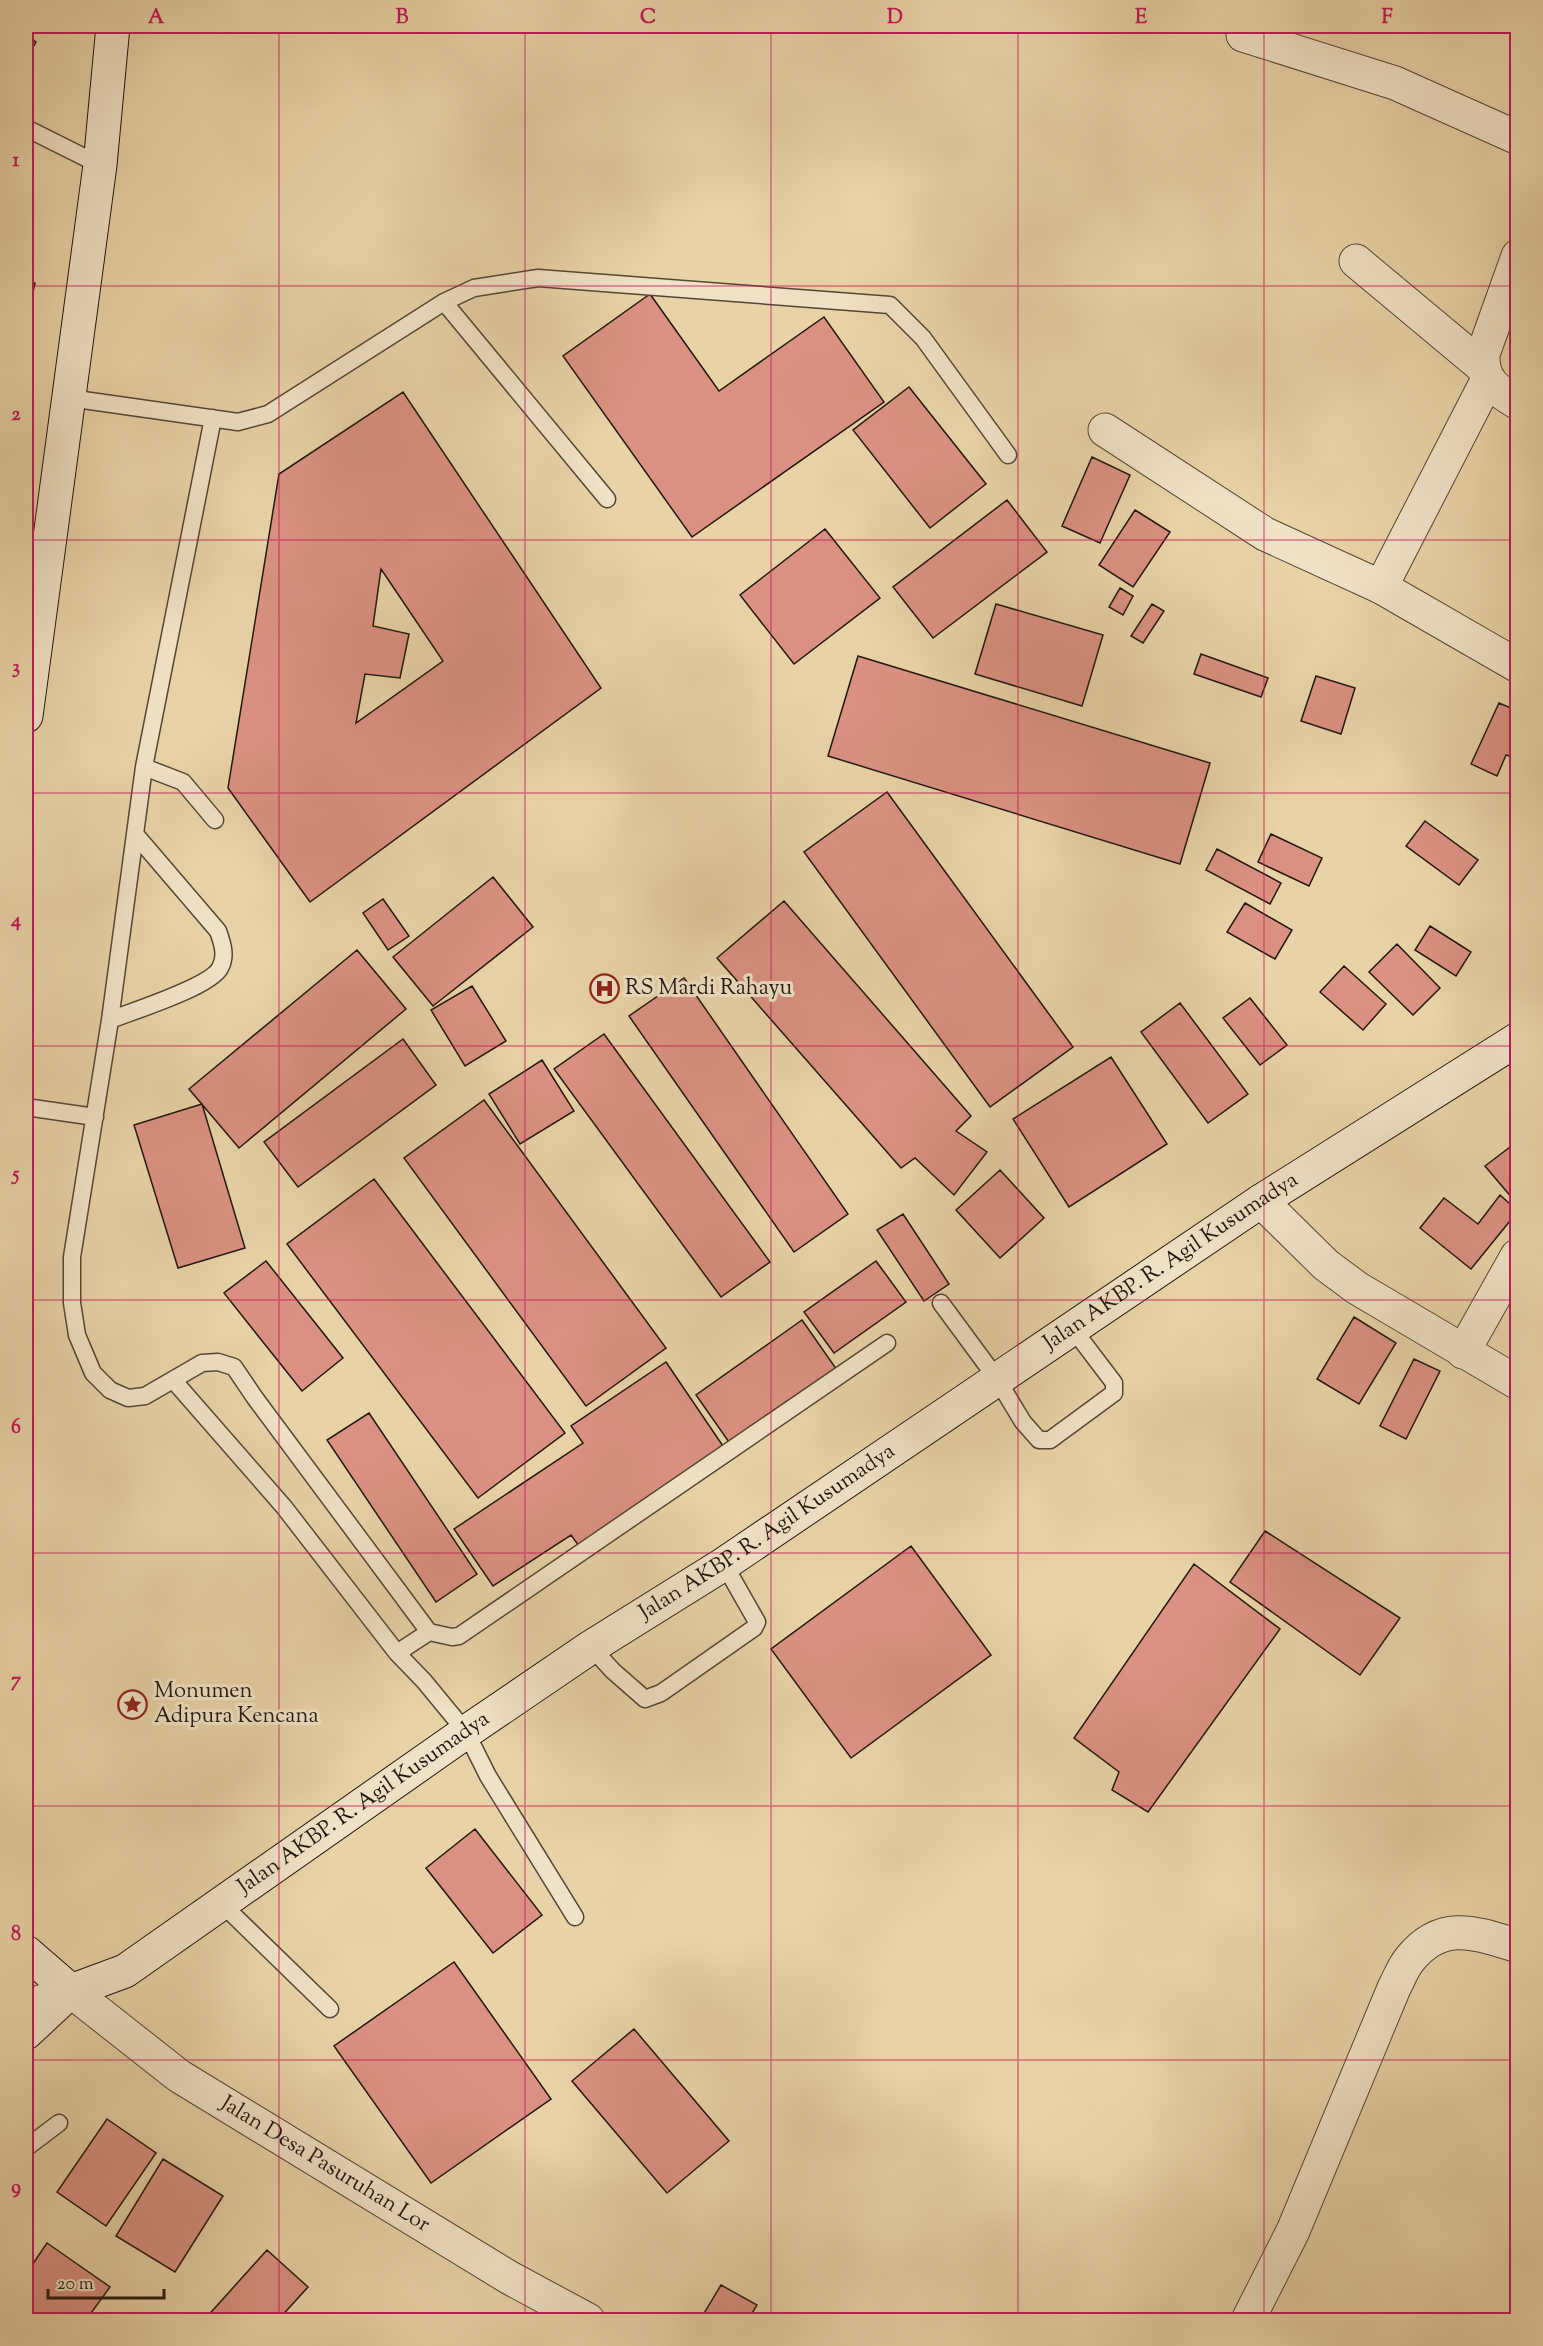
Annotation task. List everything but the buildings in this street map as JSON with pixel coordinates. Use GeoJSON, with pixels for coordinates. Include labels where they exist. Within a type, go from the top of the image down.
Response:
{"type":"FeatureCollection","features":[{"type":"Feature","properties":{"kind":"street"},"geometry":{"type":"LineString","coordinates":[[26,716],[30,651],[69,398],[100,165],[113,26]]}},
{"type":"Feature","properties":{"kind":"street"},"geometry":{"type":"LineString","coordinates":[[1243,35],[1395,83],[1518,138]]}},
{"type":"Feature","properties":{"kind":"street"},"geometry":{"type":"LineString","coordinates":[[1381,587],[1485,373],[1483,354],[1518,256]]}},
{"type":"Feature","properties":{"kind":"street"},"geometry":{"type":"LineString","coordinates":[[1356,261],[1485,373],[1501,393],[1518,403]]}},
{"type":"Feature","properties":{"kind":"street"},"geometry":{"type":"LineString","coordinates":[[1105,430],[1265,534],[1381,587],[1518,666]]}},
{"type":"Feature","properties":{"kind":"street","name":"Jalan AKBP. R. Agil Kusumadya"},"geometry":{"type":"LineString","coordinates":[[26,2033],[71,1991],[125,1971],[591,1647],[724,1564],[1261,1201],[1518,1039]]}},
{"type":"Feature","properties":{"kind":"street"},"geometry":{"type":"LineString","coordinates":[[1261,1201],[1326,1265],[1357,1288],[1518,1383]]}},
{"type":"Feature","properties":{"kind":"street"},"geometry":{"type":"LineString","coordinates":[[1463,1352],[1517,1256]]}},
{"type":"Feature","properties":{"kind":"street"},"geometry":{"type":"LineString","coordinates":[[1248,2320],[1293,2231],[1394,1988],[1408,1960],[1426,1943],[1449,1932],[1480,1934],[1518,1946]]}},
{"type":"Feature","properties":{"kind":"street","name":"Jalan Desa Pasuruhan Lor"},"geometry":{"type":"LineString","coordinates":[[26,1952],[71,1991],[179,2076],[500,2272],[588,2320]]}},
{"type":"Feature","properties":{"kind":"street"},"geometry":{"type":"LineString","coordinates":[[26,2007],[71,1991]]}},
{"type":"Feature","properties":{"kind":"lane"},"geometry":{"type":"LineString","coordinates":[[26,128],[100,165]]}},
{"type":"Feature","properties":{"kind":"lane"},"geometry":{"type":"LineString","coordinates":[[69,398],[238,422],[268,414],[444,302],[474,288],[538,278],[890,305],[922,338],[1008,455]]}},
{"type":"Feature","properties":{"kind":"lane"},"geometry":{"type":"LineString","coordinates":[[444,302],[606,499]]}},
{"type":"Feature","properties":{"kind":"lane"},"geometry":{"type":"LineString","coordinates":[[213,418],[144,767],[110,1020],[72,1257],[72,1303],[77,1335],[93,1373],[110,1390],[128,1398],[145,1396],[202,1363],[218,1362],[234,1367],[429,1632],[452,1637],[459,1636],[887,1343]]}},
{"type":"Feature","properties":{"kind":"lane"},"geometry":{"type":"LineString","coordinates":[[144,767],[183,782],[215,820]]}},
{"type":"Feature","properties":{"kind":"lane"},"geometry":{"type":"LineString","coordinates":[[110,1020],[206,982],[220,968],[224,950],[219,931],[135,834]]}},
{"type":"Feature","properties":{"kind":"lane"},"geometry":{"type":"LineString","coordinates":[[26,1107],[95,1118]]}},
{"type":"Feature","properties":{"kind":"lane"},"geometry":{"type":"LineString","coordinates":[[941,1303],[998,1379],[1039,1440],[1050,1440],[1114,1393],[1114,1383],[1073,1329]]}},
{"type":"Feature","properties":{"kind":"lane"},"geometry":{"type":"LineString","coordinates":[[174,1381],[284,1508],[397,1653],[424,1681],[466,1732],[488,1776],[575,1917]]}},
{"type":"Feature","properties":{"kind":"lane"},"geometry":{"type":"LineString","coordinates":[[591,1647],[612,1671],[645,1699],[661,1693],[754,1628],[757,1622],[724,1564]]}},
{"type":"Feature","properties":{"kind":"lane"},"geometry":{"type":"LineString","coordinates":[[397,1653],[429,1632]]}},
{"type":"Feature","properties":{"kind":"lane"},"geometry":{"type":"LineString","coordinates":[[221,1903],[330,2009]]}},
{"type":"Feature","properties":{"kind":"lane"},"geometry":{"type":"LineString","coordinates":[[26,2148],[59,2123]]}},
{"type":"Feature","properties":{"kind":"place","name":"RS Mardi Rahayu"},"geometry":{"type":"Point","coordinates":[604,989]}},
{"type":"Feature","properties":{"kind":"place","name":"Monumen Adipura Kencana"},"geometry":{"type":"Point","coordinates":[133,1705]}}]}
